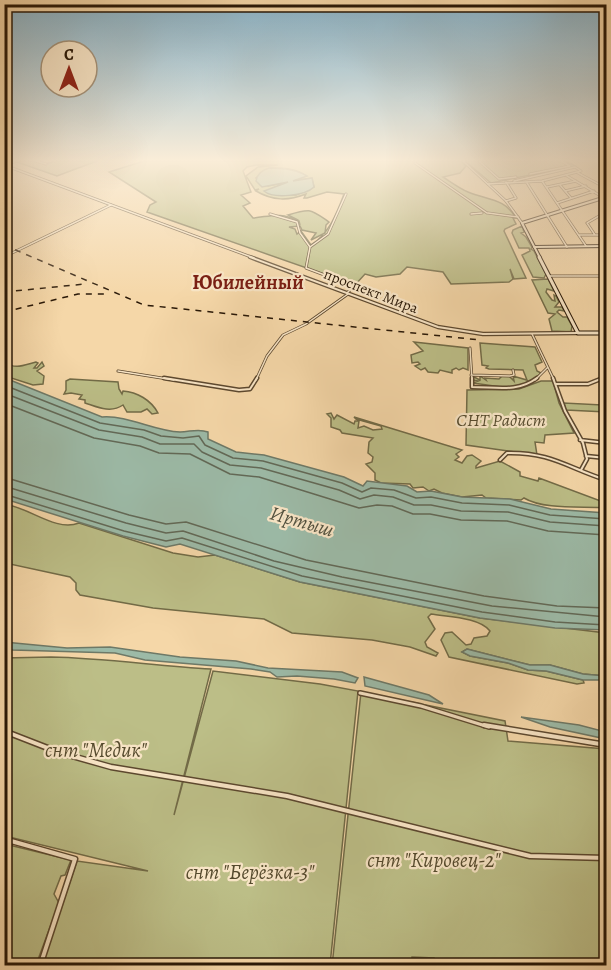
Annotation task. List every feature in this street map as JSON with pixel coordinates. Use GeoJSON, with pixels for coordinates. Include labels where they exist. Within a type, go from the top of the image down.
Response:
{"type":"FeatureCollection","features":[{"type":"Feature","properties":{"kind":"main road"},"geometry":{"type":"LineString","coordinates":[[578,333],[522,224],[581,206]]}},
{"type":"Feature","properties":{"kind":"main road"},"geometry":{"type":"LineString","coordinates":[[534,247],[606,246]]}},
{"type":"Feature","properties":{"kind":"main road","name":"проспект Мира"},"geometry":{"type":"LineString","coordinates":[[578,333],[606,333]]}},
{"type":"Feature","properties":{"kind":"street"},"geometry":{"type":"LineString","coordinates":[[12,253],[108,206]]}},
{"type":"Feature","properties":{"kind":"street","name":"проспект Мира"},"geometry":{"type":"LineString","coordinates":[[114,206],[447,329],[483,334],[578,333]]}},
{"type":"Feature","properties":{"kind":"street"},"geometry":{"type":"LineString","coordinates":[[118,371],[250,389],[266,358],[281,336],[306,324],[354,286],[306,268],[310,247],[328,234],[340,206]]}},
{"type":"Feature","properties":{"kind":"street"},"geometry":{"type":"LineString","coordinates":[[477,206],[487,213]]}},
{"type":"Feature","properties":{"kind":"street"},"geometry":{"type":"LineString","coordinates":[[510,206],[522,224]]}},
{"type":"Feature","properties":{"kind":"street"},"geometry":{"type":"LineString","coordinates":[[542,206],[567,246]]}},
{"type":"Feature","properties":{"kind":"street"},"geometry":{"type":"LineString","coordinates":[[560,206],[586,246]]}},
{"type":"Feature","properties":{"kind":"street"},"geometry":{"type":"LineString","coordinates":[[595,235],[587,223],[606,212]]}},
{"type":"Feature","properties":{"kind":"street"},"geometry":{"type":"LineString","coordinates":[[471,214],[487,213],[518,217]]}},
{"type":"Feature","properties":{"kind":"street"},"geometry":{"type":"LineString","coordinates":[[270,214],[297,222],[300,233],[310,247]]}},
{"type":"Feature","properties":{"kind":"street"},"geometry":{"type":"LineString","coordinates":[[579,235],[606,235]]}},
{"type":"Feature","properties":{"kind":"street"},"geometry":{"type":"LineString","coordinates":[[549,276],[606,276]]}},
{"type":"Feature","properties":{"kind":"street"},"geometry":{"type":"LineString","coordinates":[[532,334],[586,456],[581,470]]}},
{"type":"Feature","properties":{"kind":"street"},"geometry":{"type":"LineString","coordinates":[[470,348],[472,387],[513,389],[535,382],[547,368]]}},
{"type":"Feature","properties":{"kind":"street"},"geometry":{"type":"LineString","coordinates":[[471,375],[510,376],[514,375],[513,370]]}},
{"type":"Feature","properties":{"kind":"street"},"geometry":{"type":"LineString","coordinates":[[556,384],[588,384],[606,377]]}},
{"type":"Feature","properties":{"kind":"street"},"geometry":{"type":"LineString","coordinates":[[580,440],[606,442]]}},
{"type":"Feature","properties":{"kind":"street"},"geometry":{"type":"LineString","coordinates":[[500,460],[507,453],[528,454],[567,463],[606,480]]}},
{"type":"Feature","properties":{"kind":"street"},"geometry":{"type":"LineString","coordinates":[[586,456],[606,458]]}},
{"type":"Feature","properties":{"kind":"street"},"geometry":{"type":"LineString","coordinates":[[360,693],[422,706],[494,728],[606,745]]}},
{"type":"Feature","properties":{"kind":"street"},"geometry":{"type":"LineString","coordinates":[[4,731],[58,752],[111,767],[287,796],[530,856],[606,858]]}},
{"type":"Feature","properties":{"kind":"street"},"geometry":{"type":"LineString","coordinates":[[4,839],[75,859],[40,966]]}},
{"type":"Feature","properties":{"kind":"green space"},"geometry":{"type":"Polygon","coordinates":[[[149,206],[243,206],[253,218],[276,215],[298,221],[288,215],[310,211],[329,222],[325,232],[339,206],[506,206],[516,218],[513,218],[516,224],[504,231],[526,278],[514,279],[510,269],[513,279],[509,282],[451,284],[443,272],[407,267],[400,274],[376,277],[365,274],[355,285],[147,212],[149,206]],[[300,226],[289,227],[295,229],[297,234],[301,231],[311,245],[324,234],[311,240],[316,233],[302,230],[300,226]]]}},
{"type":"Feature","properties":{"kind":"green space"},"geometry":{"type":"Polygon","coordinates":[[[522,226],[524,232],[521,233],[526,237],[546,274],[544,278],[533,277],[522,255],[530,251],[529,248],[519,248],[512,233],[513,230],[522,226]]]}},
{"type":"Feature","properties":{"kind":"green space"},"geometry":{"type":"Polygon","coordinates":[[[548,279],[554,291],[547,289],[546,292],[552,300],[555,301],[554,295],[556,296],[559,302],[555,307],[562,307],[564,311],[557,312],[567,317],[572,326],[571,332],[552,331],[549,319],[555,314],[548,313],[532,280],[548,279]]]}},
{"type":"Feature","properties":{"kind":"green space"},"geometry":{"type":"Polygon","coordinates":[[[414,342],[468,348],[468,370],[456,368],[452,370],[452,373],[440,370],[438,373],[428,372],[425,368],[421,370],[415,366],[420,364],[418,362],[412,363],[411,355],[423,351],[414,342]]]}},
{"type":"Feature","properties":{"kind":"green space","name":"СНТ Радист"},"geometry":{"type":"Polygon","coordinates":[[[480,343],[535,347],[542,362],[535,365],[537,371],[541,373],[529,384],[508,388],[473,383],[478,381],[472,380],[472,376],[480,380],[480,376],[486,380],[485,378],[499,379],[502,376],[509,376],[514,381],[513,376],[527,380],[523,370],[489,369],[486,368],[488,366],[482,365],[480,343]]]}},
{"type":"Feature","properties":{"kind":"green space"},"geometry":{"type":"Polygon","coordinates":[[[4,362],[16,366],[36,362],[38,363],[34,368],[37,368],[42,362],[44,366],[37,371],[44,376],[43,384],[33,385],[5,376],[4,362]]]}},
{"type":"Feature","properties":{"kind":"green space"},"geometry":{"type":"Polygon","coordinates":[[[70,379],[118,382],[122,394],[123,391],[138,395],[152,404],[158,413],[152,414],[147,409],[141,412],[127,412],[123,405],[108,409],[85,403],[85,400],[79,399],[82,395],[64,394],[66,381],[70,379]]]}},
{"type":"Feature","properties":{"kind":"green space","name":"СНТ Радист"},"geometry":{"type":"Polygon","coordinates":[[[541,381],[553,381],[559,403],[574,433],[545,435],[544,443],[535,442],[537,455],[466,445],[467,390],[519,389],[541,381]]]}},
{"type":"Feature","properties":{"kind":"green space","name":"СНТ Радист"},"geometry":{"type":"Polygon","coordinates":[[[602,397],[606,397],[606,412],[566,410],[564,403],[602,405],[602,397]]]}},
{"type":"Feature","properties":{"kind":"green space"},"geometry":{"type":"Polygon","coordinates":[[[331,413],[334,419],[337,415],[354,424],[355,421],[359,421],[358,428],[364,426],[373,430],[382,429],[381,426],[354,417],[462,450],[456,454],[459,457],[455,460],[462,463],[467,456],[472,455],[481,461],[476,468],[500,461],[520,472],[520,476],[538,481],[539,478],[606,503],[606,508],[553,506],[524,498],[521,500],[486,498],[482,495],[462,497],[434,489],[429,491],[423,487],[413,488],[410,484],[381,483],[375,480],[375,473],[366,464],[372,462],[373,457],[368,453],[369,442],[373,438],[342,433],[331,427],[331,418],[327,414],[331,413]]]}},
{"type":"Feature","properties":{"kind":"green space"},"geometry":{"type":"Polygon","coordinates":[[[4,504],[51,522],[70,525],[79,523],[173,553],[198,557],[215,555],[300,582],[480,618],[606,633],[606,676],[583,674],[550,665],[530,665],[467,649],[462,652],[528,670],[546,671],[583,680],[584,683],[577,684],[449,657],[441,640],[445,633],[452,632],[466,645],[471,644],[474,638],[487,636],[490,631],[485,626],[471,620],[454,617],[431,614],[428,617],[435,629],[425,642],[427,647],[438,653],[436,656],[410,647],[372,640],[292,633],[264,619],[153,608],[80,595],[76,590],[76,583],[70,577],[5,563],[4,504]]]}},
{"type":"Feature","properties":{"kind":"green space","name":"снт \"Берёзка-3\""},"geometry":{"type":"Polygon","coordinates":[[[51,657],[211,669],[174,815],[213,671],[358,691],[330,965],[42,965],[77,861],[148,871],[5,836],[4,658],[51,657]]]}},
{"type":"Feature","properties":{"kind":"green space","name":"снт \"Кировец-2\""},"geometry":{"type":"Polygon","coordinates":[[[361,692],[505,721],[508,741],[606,749],[606,965],[433,965],[434,958],[412,957],[411,965],[332,966],[361,692]]]}},
{"type":"Feature","properties":{"kind":"green space"},"geometry":{"type":"Polygon","coordinates":[[[5,844],[71,860],[54,894],[59,903],[36,965],[5,966],[5,844]]]}},
{"type":"Feature","properties":{"kind":"water","name":"Иртыш"},"geometry":{"type":"Polygon","coordinates":[[[5,378],[102,417],[122,418],[170,431],[208,432],[208,439],[236,452],[264,455],[344,477],[363,486],[367,481],[407,486],[417,492],[431,491],[462,497],[510,499],[551,509],[606,513],[606,630],[555,628],[480,618],[300,582],[180,544],[166,547],[123,536],[5,499],[5,378]]]}},
{"type":"Feature","properties":{"kind":"water"},"geometry":{"type":"Polygon","coordinates":[[[4,642],[67,648],[110,647],[180,657],[236,661],[268,668],[342,672],[358,678],[355,683],[297,676],[277,677],[270,672],[251,669],[145,660],[115,653],[5,649],[4,642]]]}},
{"type":"Feature","properties":{"kind":"water"},"geometry":{"type":"Polygon","coordinates":[[[467,649],[530,665],[550,665],[583,674],[606,676],[606,680],[583,680],[546,671],[528,670],[462,652],[467,649]]]}},
{"type":"Feature","properties":{"kind":"water"},"geometry":{"type":"Polygon","coordinates":[[[364,677],[429,695],[443,704],[365,686],[364,677]]]}},
{"type":"Feature","properties":{"kind":"water"},"geometry":{"type":"Polygon","coordinates":[[[521,717],[579,725],[606,732],[606,739],[550,727],[521,717]]]}},
{"type":"Feature","properties":{"kind":"railway"},"geometry":{"type":"LineString","coordinates":[[4,245],[144,305],[480,340]]}},
{"type":"Feature","properties":{"kind":"railway"},"geometry":{"type":"LineString","coordinates":[[4,292],[85,284]]}},
{"type":"Feature","properties":{"kind":"railway"},"geometry":{"type":"LineString","coordinates":[[4,312],[78,294],[107,294]]}},
{"type":"Feature","properties":{"kind":"district","name":"Юбилейный"},"geometry":{"type":"Point","coordinates":[248,282]}},
{"type":"Feature","properties":{"kind":"park label","name":"снт \"Медик\""},"geometry":{"type":"Point","coordinates":[96,750]}}]}
